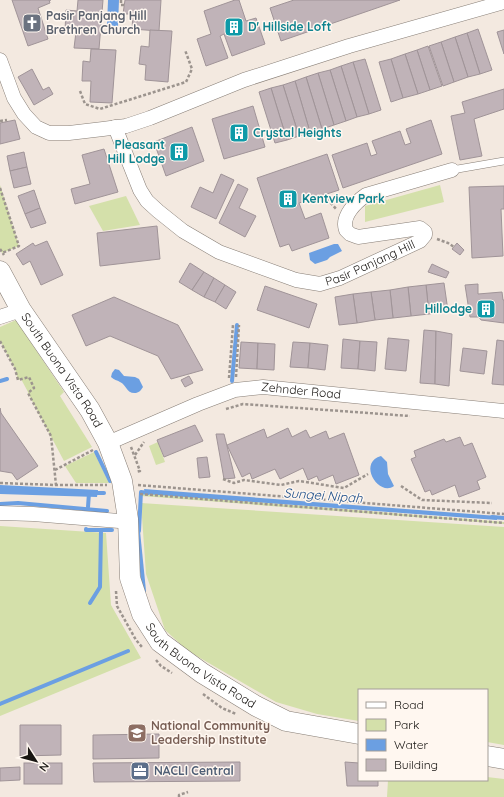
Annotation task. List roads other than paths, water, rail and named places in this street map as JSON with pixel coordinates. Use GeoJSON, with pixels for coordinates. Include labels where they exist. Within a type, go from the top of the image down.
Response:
{"type":"FeatureCollection","features":[{"type":"Feature","properties":{"kind":"street"},"geometry":{"type":"LineString","coordinates":[[0,60],[14,98],[24,114],[36,127],[49,132],[69,133],[126,126],[150,118],[244,80],[349,46],[504,2]]}},
{"type":"Feature","properties":{"kind":"street","name":"Pasir Panjang Hill"},"geometry":{"type":"LineString","coordinates":[[115,127],[140,190],[147,201],[183,231],[219,252],[296,280],[320,284],[340,278],[420,241],[425,235],[425,232],[420,228],[358,237],[350,234],[344,226],[347,217],[357,202],[366,195],[452,170]]}},
{"type":"Feature","properties":{"kind":"street","name":"South Buona Vista Road"},"geometry":{"type":"LineString","coordinates":[[1,262],[18,311],[90,410],[116,439],[128,519],[130,578],[142,614],[160,642],[202,673],[256,706],[286,721],[358,734]]}},
{"type":"Feature","properties":{"kind":"street"},"geometry":{"type":"LineString","coordinates":[[0,317],[18,311]]}},
{"type":"Feature","properties":{"kind":"street","name":"Zehnder Road"},"geometry":{"type":"LineString","coordinates":[[116,439],[235,390],[263,387],[504,411]]}},
{"type":"Feature","properties":{"kind":"street"},"geometry":{"type":"LineString","coordinates":[[0,513],[33,514],[119,521],[128,519]]}},
{"type":"Feature","properties":{"kind":"street"},"geometry":{"type":"LineString","coordinates":[[488,756],[504,759]]}},
{"type":"Feature","properties":{"kind":"lane"},"geometry":{"type":"LineString","coordinates":[[452,170],[504,161]]}},
{"type":"Feature","properties":{"kind":"water"},"geometry":{"type":"Polygon","coordinates":[[[108,0],[119,0],[118,26],[107,26],[108,0]]]}},
{"type":"Feature","properties":{"kind":"water"},"geometry":{"type":"Polygon","coordinates":[[[338,244],[342,251],[327,260],[315,264],[310,260],[309,253],[338,244]]]}},
{"type":"Feature","properties":{"kind":"water"},"geometry":{"type":"Polygon","coordinates":[[[115,369],[119,370],[124,376],[139,379],[143,387],[141,390],[136,393],[128,391],[122,383],[111,377],[115,369]]]}},
{"type":"Feature","properties":{"kind":"water"},"geometry":{"type":"Polygon","coordinates":[[[381,456],[387,462],[388,474],[394,486],[388,488],[382,487],[377,483],[373,478],[371,471],[371,465],[374,460],[381,456]]]}},
{"type":"Feature","properties":{"kind":"water"},"geometry":{"type":"Polygon","coordinates":[[[0,485],[98,490],[97,497],[0,494],[0,485]]]}},
{"type":"Feature","properties":{"kind":"water"},"geometry":{"type":"Polygon","coordinates":[[[144,489],[497,516],[497,520],[145,494],[144,489]]]}},
{"type":"Feature","properties":{"kind":"waterway"},"geometry":{"type":"LineString","coordinates":[[232,381],[237,325]]}},
{"type":"Feature","properties":{"kind":"waterway"},"geometry":{"type":"LineString","coordinates":[[0,381],[7,379]]}},
{"type":"Feature","properties":{"kind":"waterway"},"geometry":{"type":"LineString","coordinates":[[96,452],[110,481]]}},
{"type":"Feature","properties":{"kind":"waterway"},"geometry":{"type":"LineString","coordinates":[[139,531],[141,492],[148,493]]}},
{"type":"Feature","properties":{"kind":"waterway"},"geometry":{"type":"LineString","coordinates":[[88,507],[89,493]]}},
{"type":"Feature","properties":{"kind":"waterway","name":"Sungei Nipah"},"geometry":{"type":"LineString","coordinates":[[92,493],[104,493]]}},
{"type":"Feature","properties":{"kind":"waterway"},"geometry":{"type":"LineString","coordinates":[[0,504],[18,503],[107,511]]}},
{"type":"Feature","properties":{"kind":"waterway","name":"Sungei Nipah"},"geometry":{"type":"LineString","coordinates":[[492,517],[504,518]]}},
{"type":"Feature","properties":{"kind":"waterway"},"geometry":{"type":"LineString","coordinates":[[86,529],[112,530]]}},
{"type":"Feature","properties":{"kind":"waterway"},"geometry":{"type":"LineString","coordinates":[[90,603],[100,587],[101,530]]}},
{"type":"Feature","properties":{"kind":"waterway"},"geometry":{"type":"LineString","coordinates":[[138,531],[144,591]]}},
{"type":"Feature","properties":{"kind":"waterway"},"geometry":{"type":"LineString","coordinates":[[0,704],[128,651]]}},
{"type":"Feature","properties":{"kind":"place","name":"Pasir Panjang Hill Brethren Church"},"geometry":{"type":"Point","coordinates":[32,23]}},
{"type":"Feature","properties":{"kind":"place","name":"D' Hillside Loft"},"geometry":{"type":"Point","coordinates":[234,27]}},
{"type":"Feature","properties":{"kind":"place","name":"Crystal Heights"},"geometry":{"type":"Point","coordinates":[239,133]}},
{"type":"Feature","properties":{"kind":"place","name":"Pleasant Hill Lodge"},"geometry":{"type":"Point","coordinates":[179,152]}},
{"type":"Feature","properties":{"kind":"place","name":"Kentview Park"},"geometry":{"type":"Point","coordinates":[288,199]}},
{"type":"Feature","properties":{"kind":"place","name":"Hillodge"},"geometry":{"type":"Point","coordinates":[486,309]}},
{"type":"Feature","properties":{"kind":"place","name":"National Community Leadership Institute"},"geometry":{"type":"Point","coordinates":[137,733]}},
{"type":"Feature","properties":{"kind":"place","name":"NACLI Central"},"geometry":{"type":"Point","coordinates":[140,771]}}]}
